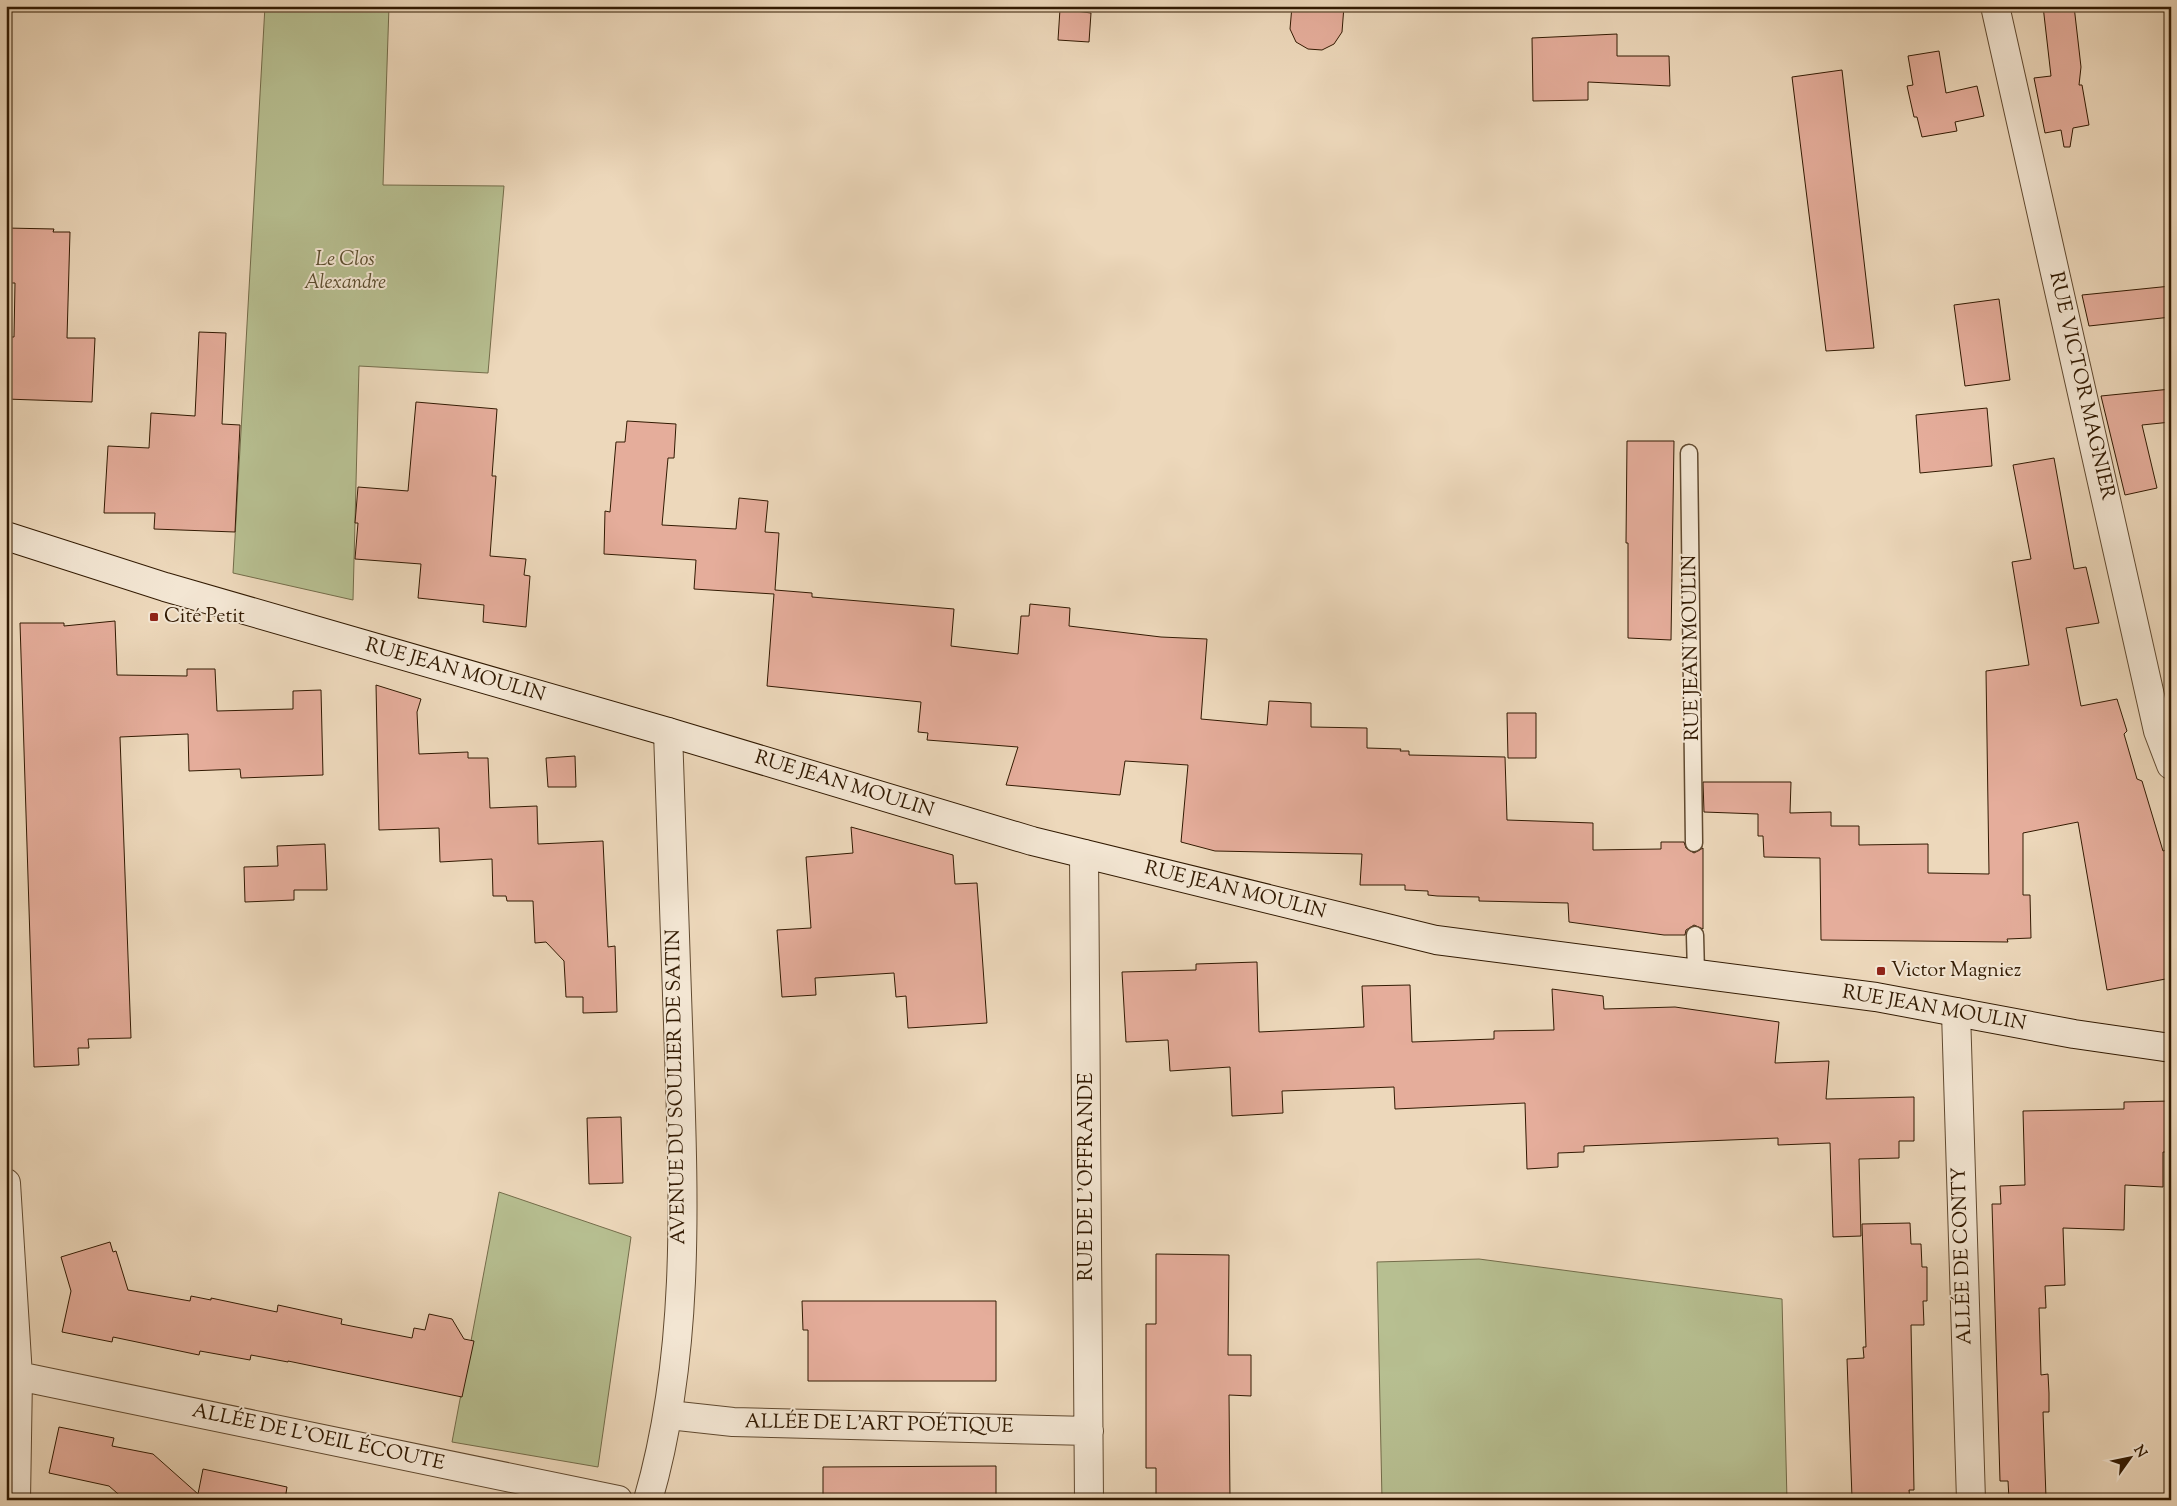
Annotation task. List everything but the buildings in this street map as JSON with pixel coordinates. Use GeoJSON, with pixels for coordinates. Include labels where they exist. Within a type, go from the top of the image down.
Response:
{"type":"FeatureCollection","features":[{"type":"Feature","properties":{"kind":"street","name":"RUE VICTOR MAGNIER"},"geometry":{"type":"LineString","coordinates":[[1995,6],[2158,731],[2171,765]]}},
{"type":"Feature","properties":{"kind":"street","name":"RUE JEAN MOULIN"},"geometry":{"type":"LineString","coordinates":[[6,536],[164,587],[668,732],[1032,841],[1436,940],[1876,997],[2074,1034],[2171,1048]]}},
{"type":"Feature","properties":{"kind":"street","name":"AVENUE DU SOULIER DE SATIN"},"geometry":{"type":"LineString","coordinates":[[648,1500],[661,1456],[669,1415],[679,1330],[683,1167],[668,732]]}},
{"type":"Feature","properties":{"kind":"street","name":"RUE DE L'OFFRANDE"},"geometry":{"type":"LineString","coordinates":[[1084,854],[1089,1500]]}},
{"type":"Feature","properties":{"kind":"street","name":"ALLÉE DE CONTY"},"geometry":{"type":"LineString","coordinates":[[1956,1012],[1971,1500]]}},
{"type":"Feature","properties":{"kind":"street"},"geometry":{"type":"LineString","coordinates":[[6,1183],[9,1294],[18,1376],[16,1500]]}},
{"type":"Feature","properties":{"kind":"street","name":"ALLÉE DE L'OEIL ÉCOUTE"},"geometry":{"type":"LineString","coordinates":[[18,1376],[618,1500]]}},
{"type":"Feature","properties":{"kind":"street","name":"ALLÉE DE L'ART POÉTIQUE"},"geometry":{"type":"LineString","coordinates":[[669,1415],[733,1422],[1089,1431]]}},
{"type":"Feature","properties":{"kind":"lane","name":"RUE JEAN MOULIN"},"geometry":{"type":"LineString","coordinates":[[1689,453],[1694,842]]}},
{"type":"Feature","properties":{"kind":"lane"},"geometry":{"type":"LineString","coordinates":[[1695,935],[1696,974]]}},
{"type":"Feature","properties":{"kind":"green space","name":"Le Clos Alexandre"},"geometry":{"type":"Polygon","coordinates":[[[265,6],[389,6],[383,185],[504,186],[488,373],[359,366],[353,600],[233,573],[265,6]]]}},
{"type":"Feature","properties":{"kind":"green space"},"geometry":{"type":"Polygon","coordinates":[[[499,1192],[631,1237],[598,1467],[452,1442],[499,1192]]]}},
{"type":"Feature","properties":{"kind":"green space"},"geometry":{"type":"Polygon","coordinates":[[[1479,1259],[1782,1299],[1787,1500],[1382,1500],[1377,1262],[1479,1259]]]}},
{"type":"Feature","properties":{"kind":"place","name":"Cité Petit"},"geometry":{"type":"Point","coordinates":[154,617]}},
{"type":"Feature","properties":{"kind":"place","name":"Victor Magniez"},"geometry":{"type":"Point","coordinates":[1881,971]}}]}
